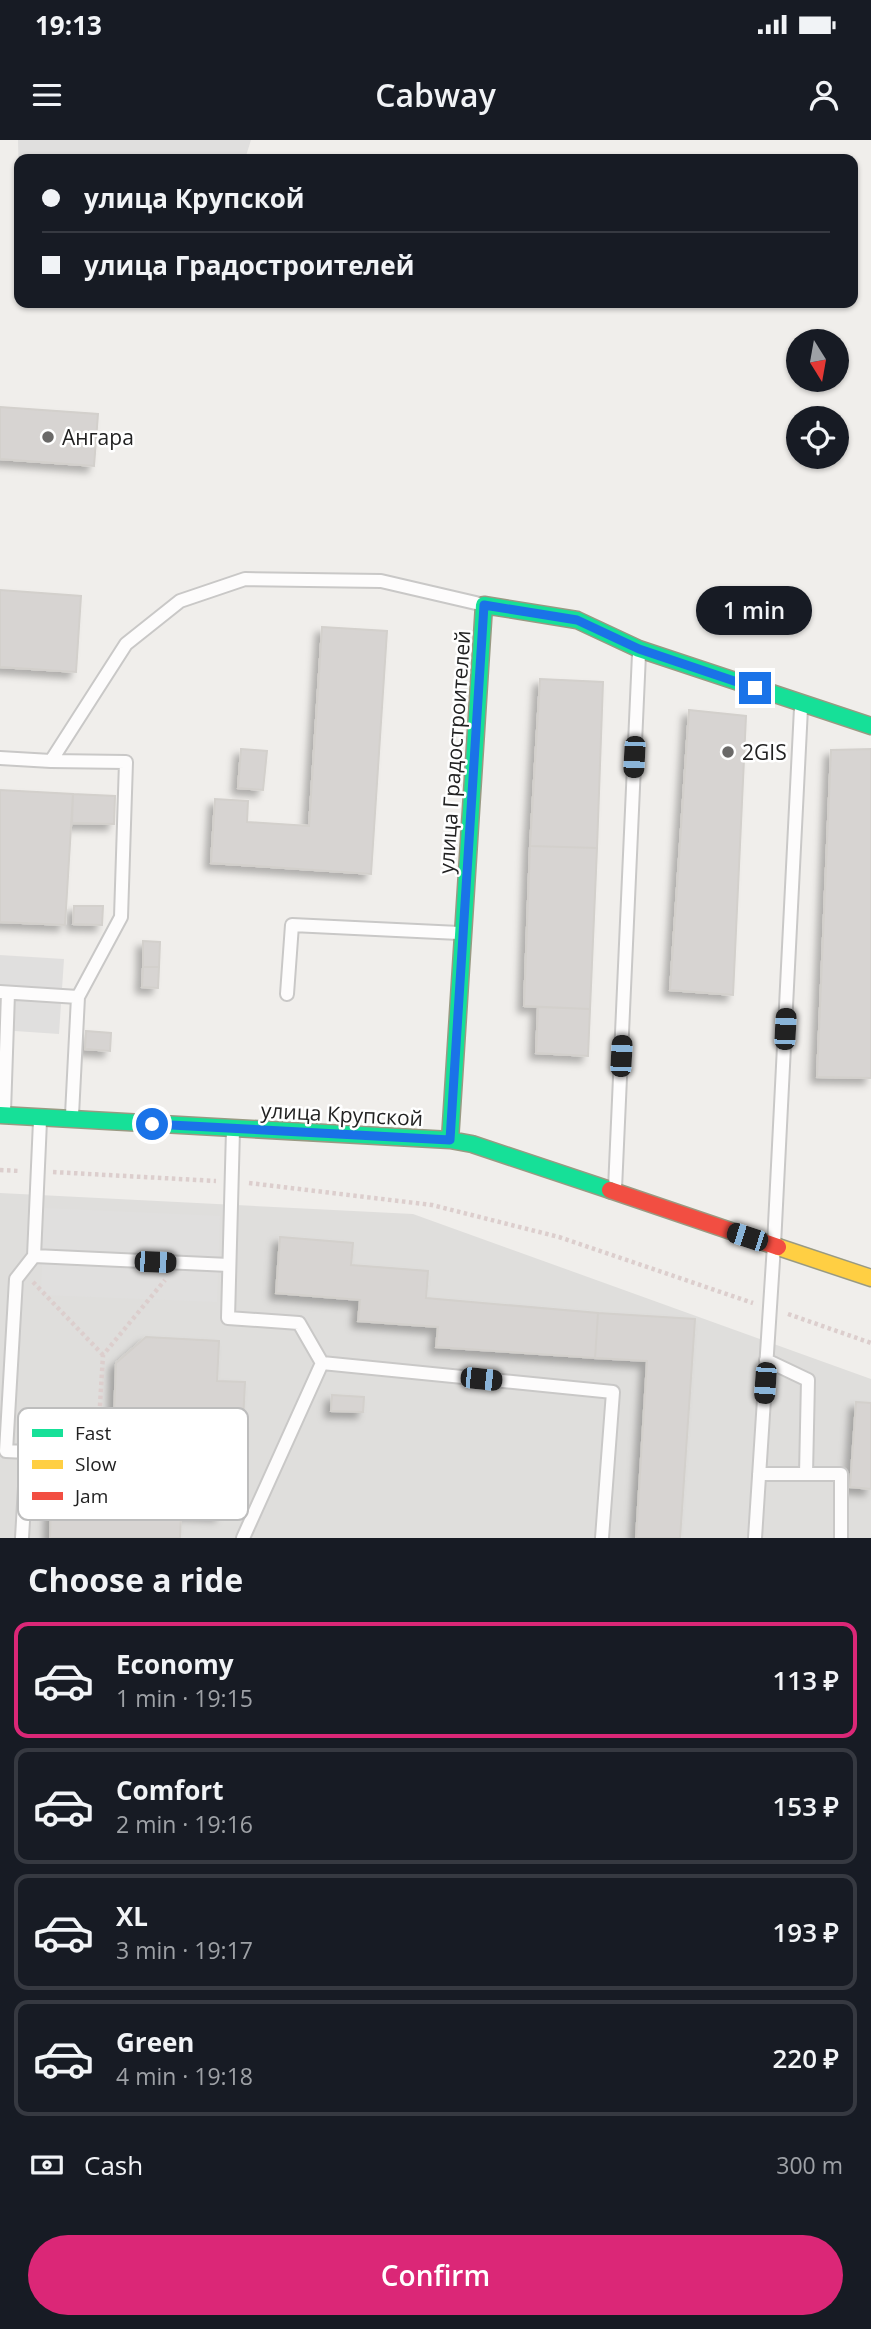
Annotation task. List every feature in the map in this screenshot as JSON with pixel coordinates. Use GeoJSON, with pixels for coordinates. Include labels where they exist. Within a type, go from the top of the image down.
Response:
{"type":"FeatureCollection","features":[{"type":"Feature","properties":{"kind":"street","name":"улица Градостроителей"},"geometry":{"type":"LineString","coordinates":[[450,1140],[484,605],[577,620],[639,649],[871,726]]}},
{"type":"Feature","properties":{"kind":"street","name":"улица Крупской"},"geometry":{"type":"LineString","coordinates":[[2,1115],[450,1140],[472,1144],[871,1278]]}},
{"type":"Feature","properties":{"kind":"lane"},"geometry":{"type":"LineString","coordinates":[[51,761],[126,644],[180,601],[244,579],[381,581],[484,605]]}},
{"type":"Feature","properties":{"kind":"lane"},"geometry":{"type":"LineString","coordinates":[[615,1192],[639,649]]}},
{"type":"Feature","properties":{"kind":"lane"},"geometry":{"type":"LineString","coordinates":[[755,1538],[774,1245],[801,704]]}},
{"type":"Feature","properties":{"kind":"lane"},"geometry":{"type":"LineString","coordinates":[[0,758],[126,762],[121,917],[78,997],[72,1119]]}},
{"type":"Feature","properties":{"kind":"lane"},"geometry":{"type":"LineString","coordinates":[[287,994],[292,925],[463,933]]}},
{"type":"Feature","properties":{"kind":"lane"},"geometry":{"type":"LineString","coordinates":[[2,1115],[4,992],[78,997]]}},
{"type":"Feature","properties":{"kind":"lane"},"geometry":{"type":"LineString","coordinates":[[18,1452],[6,1451],[16,1279],[34,1256],[40,1117]]}},
{"type":"Feature","properties":{"kind":"lane"},"geometry":{"type":"LineString","coordinates":[[233,1129],[228,1318],[299,1323],[322,1363]]}},
{"type":"Feature","properties":{"kind":"lane"},"geometry":{"type":"LineString","coordinates":[[34,1256],[229,1265]]}},
{"type":"Feature","properties":{"kind":"lane"},"geometry":{"type":"LineString","coordinates":[[766,1360],[808,1380],[806,1474]]}},
{"type":"Feature","properties":{"kind":"lane"},"geometry":{"type":"LineString","coordinates":[[243,1538],[322,1363]]}},
{"type":"Feature","properties":{"kind":"lane"},"geometry":{"type":"LineString","coordinates":[[322,1363],[613,1392],[602,1538]]}},
{"type":"Feature","properties":{"kind":"lane"},"geometry":{"type":"LineString","coordinates":[[759,1474],[841,1474],[841,1538]]}},
{"type":"Feature","properties":{"kind":"lane"},"geometry":{"type":"LineString","coordinates":[[22,1538],[23,1520]]}},
{"type":"Feature","properties":{"kind":"path"},"geometry":{"type":"LineString","coordinates":[[0,1170],[232,1181],[432,1205],[559,1237],[871,1343]]}},
{"type":"Feature","properties":{"kind":"path"},"geometry":{"type":"LineString","coordinates":[[100,1408],[103,1354],[180,1263]]}},
{"type":"Feature","properties":{"kind":"path"},"geometry":{"type":"LineString","coordinates":[[22,1271],[103,1354]]}},
{"type":"Feature","properties":{"kind":"shaded area"},"geometry":{"type":"Polygon","coordinates":[[[18,140],[251,140],[247,154],[18,154],[18,140]]]}},
{"type":"Feature","properties":{"kind":"shaded area"},"geometry":{"type":"Polygon","coordinates":[[[0,955],[64,959],[59,1034],[0,1030],[0,955]]]}},
{"type":"Feature","properties":{"kind":"shaded area"},"geometry":{"type":"Polygon","coordinates":[[[0,1193],[413,1214],[871,1379],[871,1538],[0,1538],[0,1193]]]}},
{"type":"Feature","properties":{"kind":"shaded area"},"geometry":{"type":"Polygon","coordinates":[[[44,1208],[220,1216],[217,1302],[41,1295],[44,1208]]]}},
{"type":"Feature","properties":{"kind":"building","name":"Ангара"},"geometry":{"type":"Polygon","coordinates":[[[0,407],[98,414],[94,466],[0,459],[0,407]]]}},
{"type":"Feature","properties":{"kind":"building"},"geometry":{"type":"Polygon","coordinates":[[[0,590],[81,596],[76,672],[0,667],[0,590]]]}},
{"type":"Feature","properties":{"kind":"building"},"geometry":{"type":"Polygon","coordinates":[[[322,627],[387,631],[371,874],[211,863],[215,799],[248,801],[247,822],[309,826],[322,627]]]}},
{"type":"Feature","properties":{"kind":"building"},"geometry":{"type":"Polygon","coordinates":[[[540,679],[603,682],[597,848],[530,846],[540,679]]]}},
{"type":"Feature","properties":{"kind":"building"},"geometry":{"type":"Polygon","coordinates":[[[689,710],[746,716],[733,995],[670,990],[689,710]]]}},
{"type":"Feature","properties":{"kind":"building"},"geometry":{"type":"Polygon","coordinates":[[[241,749],[267,751],[263,790],[238,788],[241,749]]]}},
{"type":"Feature","properties":{"kind":"building"},"geometry":{"type":"Polygon","coordinates":[[[871,749],[871,1078],[817,1077],[831,750],[871,749]]]}},
{"type":"Feature","properties":{"kind":"building"},"geometry":{"type":"Polygon","coordinates":[[[0,790],[73,794],[65,925],[0,922],[0,790]]]}},
{"type":"Feature","properties":{"kind":"building"},"geometry":{"type":"Polygon","coordinates":[[[73,794],[115,796],[114,824],[72,823],[73,794]]]}},
{"type":"Feature","properties":{"kind":"building"},"geometry":{"type":"Polygon","coordinates":[[[530,846],[597,848],[590,1009],[524,1006],[530,846]]]}},
{"type":"Feature","properties":{"kind":"building"},"geometry":{"type":"Polygon","coordinates":[[[74,906],[103,906],[102,925],[73,924],[74,906]]]}},
{"type":"Feature","properties":{"kind":"building"},"geometry":{"type":"Polygon","coordinates":[[[143,941],[160,942],[159,967],[143,967],[143,941]]]}},
{"type":"Feature","properties":{"kind":"building"},"geometry":{"type":"Polygon","coordinates":[[[143,967],[159,967],[158,988],[142,987],[143,967]]]}},
{"type":"Feature","properties":{"kind":"building"},"geometry":{"type":"Polygon","coordinates":[[[538,1007],[590,1009],[588,1056],[536,1053],[538,1007]]]}},
{"type":"Feature","properties":{"kind":"building"},"geometry":{"type":"Polygon","coordinates":[[[86,1031],[111,1033],[110,1051],[85,1049],[86,1031]]]}},
{"type":"Feature","properties":{"kind":"building"},"geometry":{"type":"Polygon","coordinates":[[[280,1237],[353,1243],[351,1265],[428,1271],[426,1298],[598,1313],[595,1358],[436,1347],[438,1327],[358,1321],[360,1300],[276,1293],[280,1237]]]}},
{"type":"Feature","properties":{"kind":"building"},"geometry":{"type":"Polygon","coordinates":[[[598,1313],[695,1319],[680,1538],[636,1538],[647,1361],[595,1358],[598,1313]]]}},
{"type":"Feature","properties":{"kind":"building"},"geometry":{"type":"Polygon","coordinates":[[[146,1337],[219,1341],[217,1381],[245,1382],[244,1408],[114,1408],[116,1363],[146,1337]]]}},
{"type":"Feature","properties":{"kind":"building"},"geometry":{"type":"Polygon","coordinates":[[[332,1395],[364,1397],[363,1412],[331,1411],[332,1395]]]}},
{"type":"Feature","properties":{"kind":"building"},"geometry":{"type":"Polygon","coordinates":[[[856,1402],[871,1403],[871,1489],[850,1487],[856,1402]]]}},
{"type":"Feature","properties":{"kind":"building"},"geometry":{"type":"Polygon","coordinates":[[[50,1520],[181,1520],[180,1538],[50,1538],[50,1520]]]}},
{"type":"Feature","properties":{"kind":"traffic: fast"},"geometry":{"type":"LineString","coordinates":[[450,1140],[484,605],[577,620],[639,649],[871,726]]}},
{"type":"Feature","properties":{"kind":"traffic: fast"},"geometry":{"type":"LineString","coordinates":[[0,1115],[450,1140],[472,1144],[610,1190]]}},
{"type":"Feature","properties":{"kind":"traffic: slow"},"geometry":{"type":"LineString","coordinates":[[778,1247],[871,1278]]}},
{"type":"Feature","properties":{"kind":"traffic: jam"},"geometry":{"type":"LineString","coordinates":[[610,1190],[778,1247]]}},
{"type":"Feature","properties":{"kind":"place","name":"Ангара"},"geometry":{"type":"Point","coordinates":[48,437]}},
{"type":"Feature","properties":{"kind":"place","name":"2GIS"},"geometry":{"type":"Point","coordinates":[728,752]}},
{"type":"Feature","properties":{"kind":"route"},"geometry":{"type":"LineString","coordinates":[[152,1124],[450,1140],[484,605],[577,620],[639,649],[755,688]]}}]}
